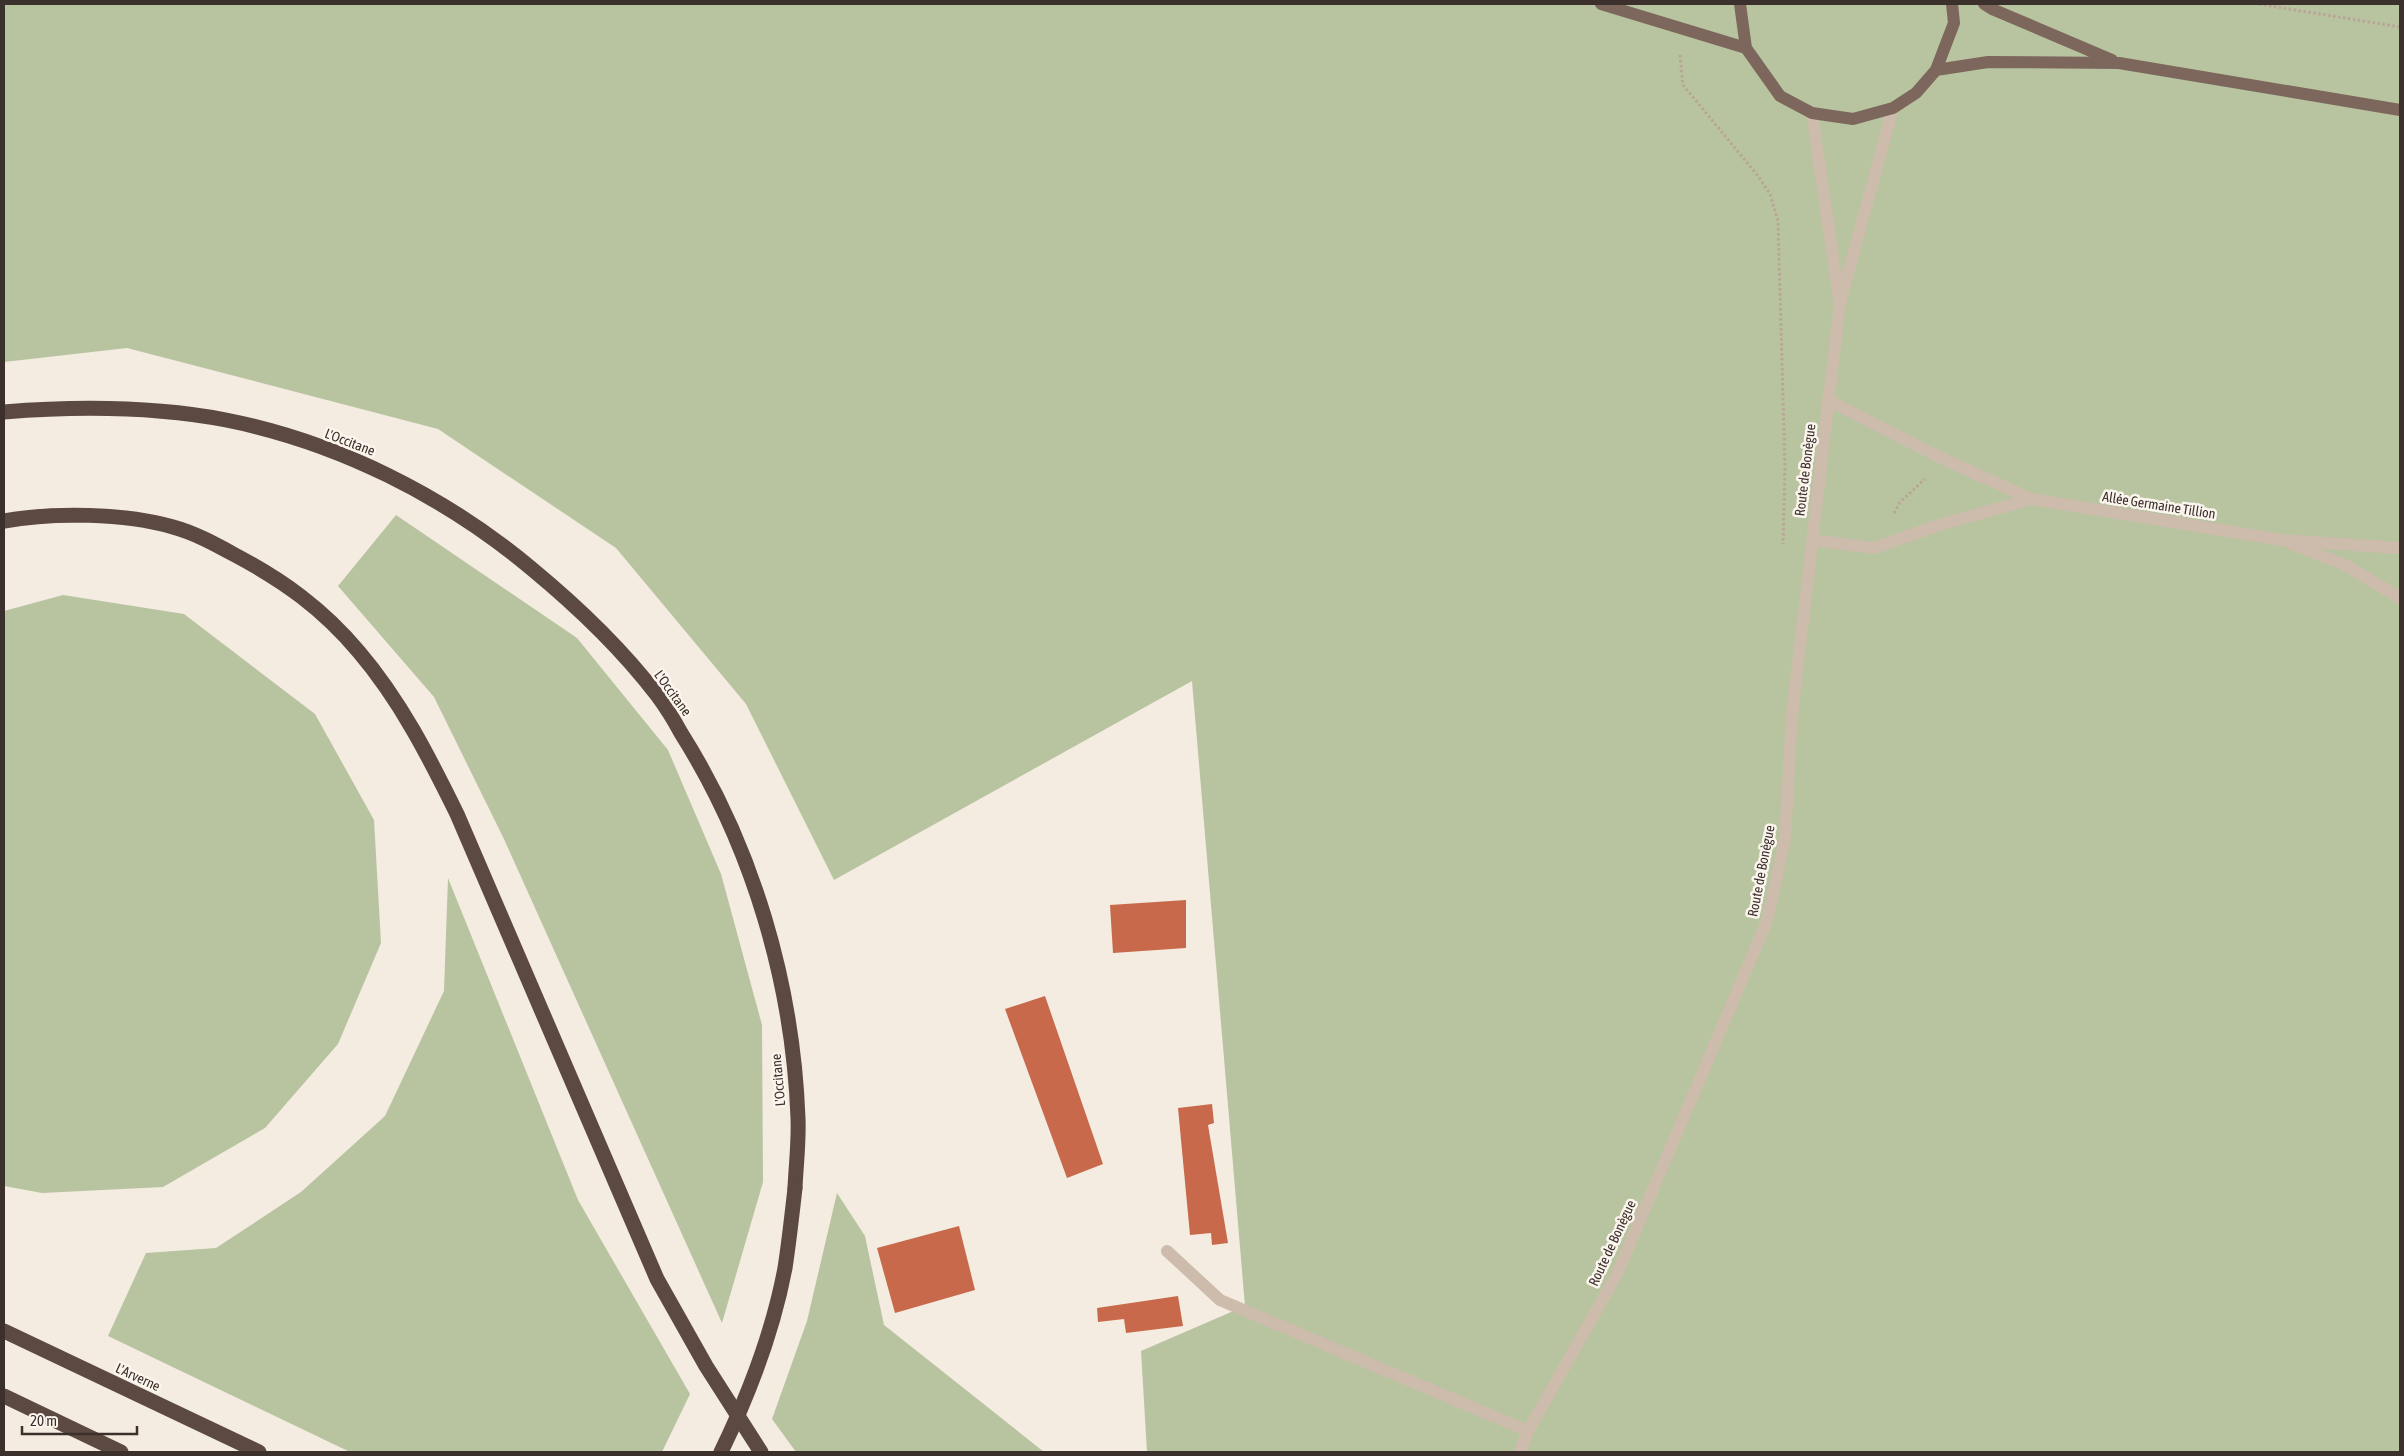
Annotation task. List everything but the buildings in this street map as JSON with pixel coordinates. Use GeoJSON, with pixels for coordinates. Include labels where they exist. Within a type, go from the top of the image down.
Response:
{"type":"FeatureCollection","features":[{"type":"Feature","properties":{"kind":"highway","name":"L'Occitane"},"geometry":{"type":"LineString","coordinates":[[4,412],[78,406],[153,410],[227,420],[300,440],[367,465],[437,502],[499,541],[555,588],[610,640],[659,697],[700,762],[732,828],[760,899],[779,972],[791,1043],[798,1120],[795,1188],[784,1269],[767,1337],[743,1408],[721,1452]]}},
{"type":"Feature","properties":{"kind":"highway"},"geometry":{"type":"LineString","coordinates":[[4,521],[90,516],[135,520],[173,527],[211,542],[297,591],[329,620],[359,652],[392,697],[428,754],[457,814],[657,1279],[706,1366],[761,1452]]}},
{"type":"Feature","properties":{"kind":"highway","name":"L'Arverne"},"geometry":{"type":"LineString","coordinates":[[4,1331],[259,1452]]}},
{"type":"Feature","properties":{"kind":"highway"},"geometry":{"type":"LineString","coordinates":[[4,1396],[121,1452]]}},
{"type":"Feature","properties":{"kind":"main road"},"geometry":{"type":"LineString","coordinates":[[1601,4],[1746,48]]}},
{"type":"Feature","properties":{"kind":"main road"},"geometry":{"type":"LineString","coordinates":[[1740,4],[1746,48],[1780,96],[1812,113],[1852,119],[1893,108],[1916,94],[1936,70],[1954,24],[1952,4]]}},
{"type":"Feature","properties":{"kind":"main road"},"geometry":{"type":"LineString","coordinates":[[1984,4],[2119,63]]}},
{"type":"Feature","properties":{"kind":"main road"},"geometry":{"type":"LineString","coordinates":[[1936,70],[1988,62],[2119,63],[2400,110]]}},
{"type":"Feature","properties":{"kind":"street"},"geometry":{"type":"LineString","coordinates":[[1840,304],[1893,108]]}},
{"type":"Feature","properties":{"kind":"street"},"geometry":{"type":"LineString","coordinates":[[1812,113],[1840,304]]}},
{"type":"Feature","properties":{"kind":"street","name":"Route de Bonègue"},"geometry":{"type":"LineString","coordinates":[[1520,1452],[1528,1431],[1617,1274],[1767,921],[1784,839],[1792,714],[1840,304]]}},
{"type":"Feature","properties":{"kind":"street","name":"Allée Germaine Tillion"},"geometry":{"type":"LineString","coordinates":[[1828,400],[1937,456],[2031,499],[2282,540],[2400,548]]}},
{"type":"Feature","properties":{"kind":"street","name":"Allée Germaine Tillion"},"geometry":{"type":"LineString","coordinates":[[1812,540],[1874,548],[1939,525],[2031,499]]}},
{"type":"Feature","properties":{"kind":"street","name":"Allée Germaine Tillion"},"geometry":{"type":"LineString","coordinates":[[2282,540],[2345,565],[2400,598]]}},
{"type":"Feature","properties":{"kind":"street"},"geometry":{"type":"LineString","coordinates":[[1167,1251],[1220,1300],[1528,1431]]}},
{"type":"Feature","properties":{"kind":"path"},"geometry":{"type":"LineString","coordinates":[[2260,4],[2400,27]]}},
{"type":"Feature","properties":{"kind":"path"},"geometry":{"type":"LineString","coordinates":[[1680,49],[1683,85],[1726,140],[1758,176],[1770,194],[1778,222],[1786,470],[1782,553]]}},
{"type":"Feature","properties":{"kind":"path"},"geometry":{"type":"LineString","coordinates":[[1892,517],[1900,502],[1922,483],[1927,475]]}},
{"type":"Feature","properties":{"kind":"green space"},"geometry":{"type":"Polygon","coordinates":[[[4,4],[2400,4],[2400,1452],[1147,1452],[1141,1351],[1245,1306],[1192,681],[834,880],[746,704],[616,548],[438,429],[127,348],[4,362],[4,4]]]}},
{"type":"Feature","properties":{"kind":"green space"},"geometry":{"type":"Polygon","coordinates":[[[396,515],[577,638],[668,750],[721,874],[762,1025],[763,1182],[722,1323],[503,837],[434,697],[338,586],[396,515]]]}},
{"type":"Feature","properties":{"kind":"green space"},"geometry":{"type":"Polygon","coordinates":[[[63,595],[184,614],[315,714],[374,820],[381,943],[338,1044],[265,1128],[163,1187],[42,1193],[4,1186],[4,611],[63,595]]]}},
{"type":"Feature","properties":{"kind":"green space"},"geometry":{"type":"Polygon","coordinates":[[[448,878],[578,1200],[690,1394],[662,1452],[350,1452],[108,1336],[146,1253],[216,1248],[301,1192],[385,1116],[444,991],[448,878]]]}},
{"type":"Feature","properties":{"kind":"green space"},"geometry":{"type":"Polygon","coordinates":[[[837,1193],[865,1236],[884,1325],[1044,1452],[796,1452],[772,1419],[807,1321],[837,1193]]]}}]}
